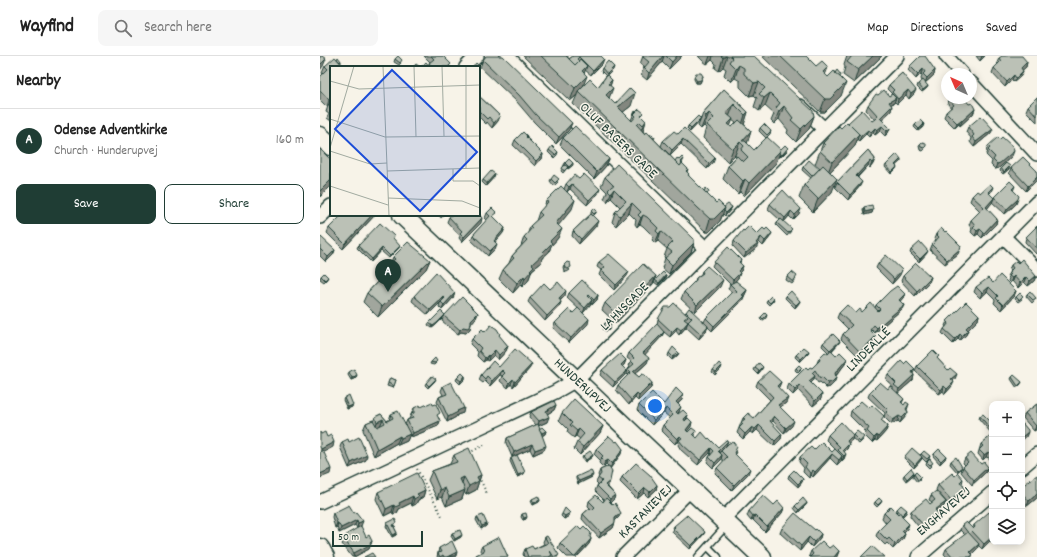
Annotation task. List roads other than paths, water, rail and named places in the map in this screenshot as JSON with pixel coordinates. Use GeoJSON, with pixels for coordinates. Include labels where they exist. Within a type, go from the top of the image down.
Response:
{"type":"FeatureCollection","features":[{"type":"Feature","properties":{"kind":"street"},"geometry":{"type":"LineString","coordinates":[[467,66],[477,56]]}},
{"type":"Feature","properties":{"kind":"street","name":"OLUF BAGERS GADE"},"geometry":{"type":"LineString","coordinates":[[507,56],[706,249]]}},
{"type":"Feature","properties":{"kind":"street","name":"LAHNSGADE"},"geometry":{"type":"LineString","coordinates":[[320,502],[555,392],[576,380],[897,56]]}},
{"type":"Feature","properties":{"kind":"street"},"geometry":{"type":"LineString","coordinates":[[946,56],[957,68]]}},
{"type":"Feature","properties":{"kind":"street"},"geometry":{"type":"LineString","coordinates":[[977,89],[1037,154]]}},
{"type":"Feature","properties":{"kind":"street"},"geometry":{"type":"LineString","coordinates":[[788,95],[824,129]]}},
{"type":"Feature","properties":{"kind":"street"},"geometry":{"type":"LineString","coordinates":[[320,136],[330,145]]}},
{"type":"Feature","properties":{"kind":"street","name":"LINDEALLÉ"},"geometry":{"type":"LineString","coordinates":[[725,521],[1037,202]]}},
{"type":"Feature","properties":{"kind":"street"},"geometry":{"type":"LineString","coordinates":[[320,217],[330,207]]}},
{"type":"Feature","properties":{"kind":"street","name":"HUNDERUPVEJ"},"geometry":{"type":"LineString","coordinates":[[403,216],[762,557]]}},
{"type":"Feature","properties":{"kind":"street"},"geometry":{"type":"LineString","coordinates":[[1004,237],[1037,270]]}},
{"type":"Feature","properties":{"kind":"street"},"geometry":{"type":"LineString","coordinates":[[1025,464],[1037,454]]}},
{"type":"Feature","properties":{"kind":"street","name":"KASTANIEVEJ"},"geometry":{"type":"LineString","coordinates":[[623,557],[691,489]]}},
{"type":"Feature","properties":{"kind":"street","name":"ENGHAVEVEJ"},"geometry":{"type":"LineString","coordinates":[[918,557],[989,496]]}},
{"type":"Feature","properties":{"kind":"street"},"geometry":{"type":"LineString","coordinates":[[320,548],[325,557]]}},
{"type":"Feature","properties":{"kind":"lane"},"geometry":{"type":"LineString","coordinates":[[698,557],[708,546],[725,521]]}},
{"type":"Feature","properties":{"kind":"lane"},"geometry":{"type":"LineString","coordinates":[[708,546],[718,557]]}},
{"type":"Feature","properties":{"kind":"place","name":"Odense Adventkirke"},"geometry":{"type":"Point","coordinates":[388,292]}}]}
